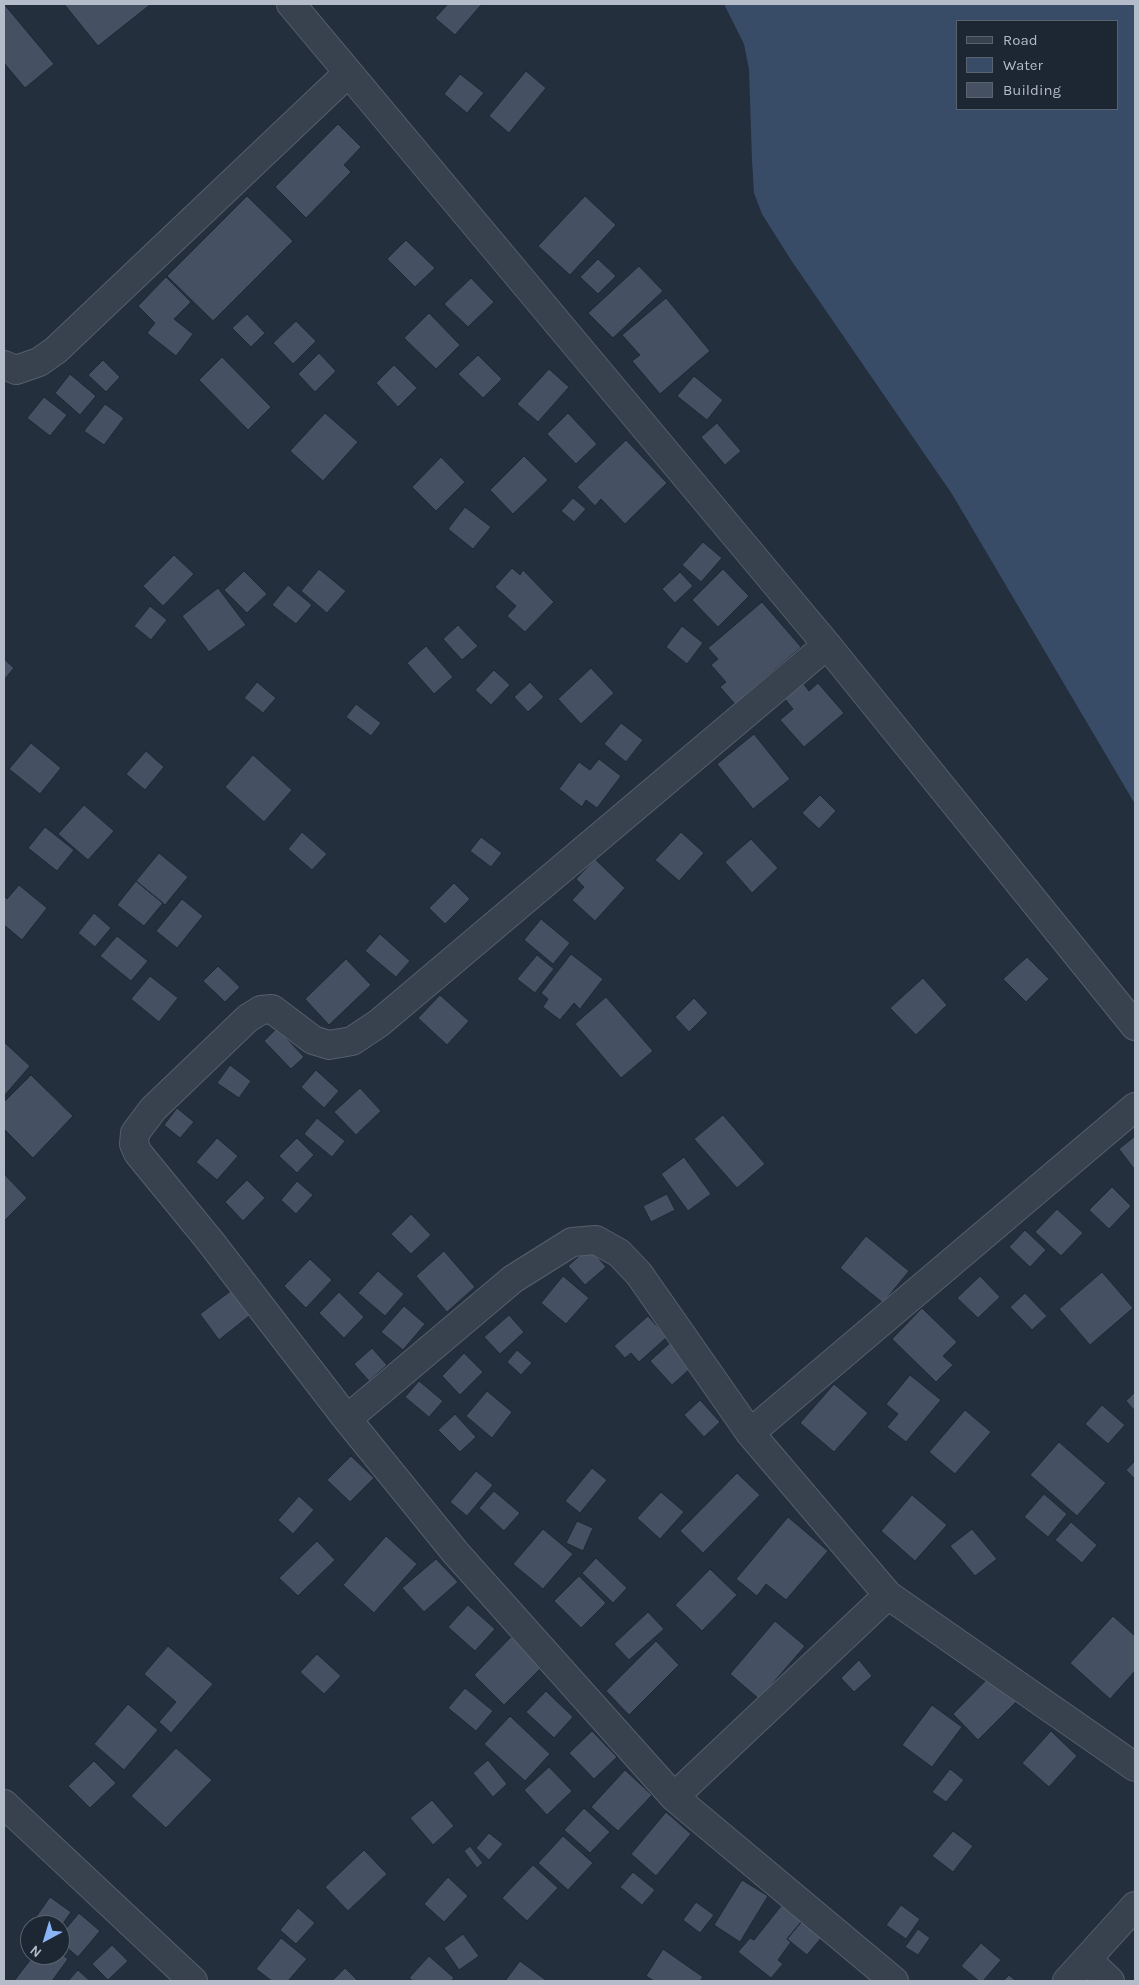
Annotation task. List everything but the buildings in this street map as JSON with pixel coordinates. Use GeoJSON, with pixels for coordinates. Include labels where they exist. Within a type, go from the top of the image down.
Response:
{"type":"FeatureCollection","features":[{"type":"Feature","properties":{"kind":"street"},"geometry":{"type":"LineString","coordinates":[[291,4],[827,645],[1135,1026]]}},
{"type":"Feature","properties":{"kind":"street"},"geometry":{"type":"LineString","coordinates":[[4,365],[16,370],[39,362],[56,350],[348,73]]}},
{"type":"Feature","properties":{"kind":"street"},"geometry":{"type":"LineString","coordinates":[[827,645],[379,1023],[352,1041],[330,1045],[312,1040],[272,1009],[261,1010],[248,1018],[143,1120],[135,1133],[134,1144],[138,1153],[204,1234],[347,1419],[455,1552],[674,1798],[894,1981]]}},
{"type":"Feature","properties":{"kind":"street"},"geometry":{"type":"LineString","coordinates":[[750,1434],[1135,1107]]}},
{"type":"Feature","properties":{"kind":"street"},"geometry":{"type":"LineString","coordinates":[[347,1419],[513,1279],[572,1242],[596,1240],[619,1253],[639,1274],[750,1434],[888,1595],[1135,1767]]}},
{"type":"Feature","properties":{"kind":"street"},"geometry":{"type":"LineString","coordinates":[[674,1798],[888,1595]]}},
{"type":"Feature","properties":{"kind":"street"},"geometry":{"type":"LineString","coordinates":[[4,1804],[193,1981]]}},
{"type":"Feature","properties":{"kind":"street"},"geometry":{"type":"LineString","coordinates":[[1067,1981],[1135,1906]]}},
{"type":"Feature","properties":{"kind":"street"},"geometry":{"type":"LineString","coordinates":[[1087,1959],[1110,1981]]}},
{"type":"Feature","properties":{"kind":"water"},"geometry":{"type":"Polygon","coordinates":[[[724,4],[1135,4],[1135,804],[952,494],[791,260],[762,214],[754,193],[749,69],[744,44],[724,4]]]}}]}
